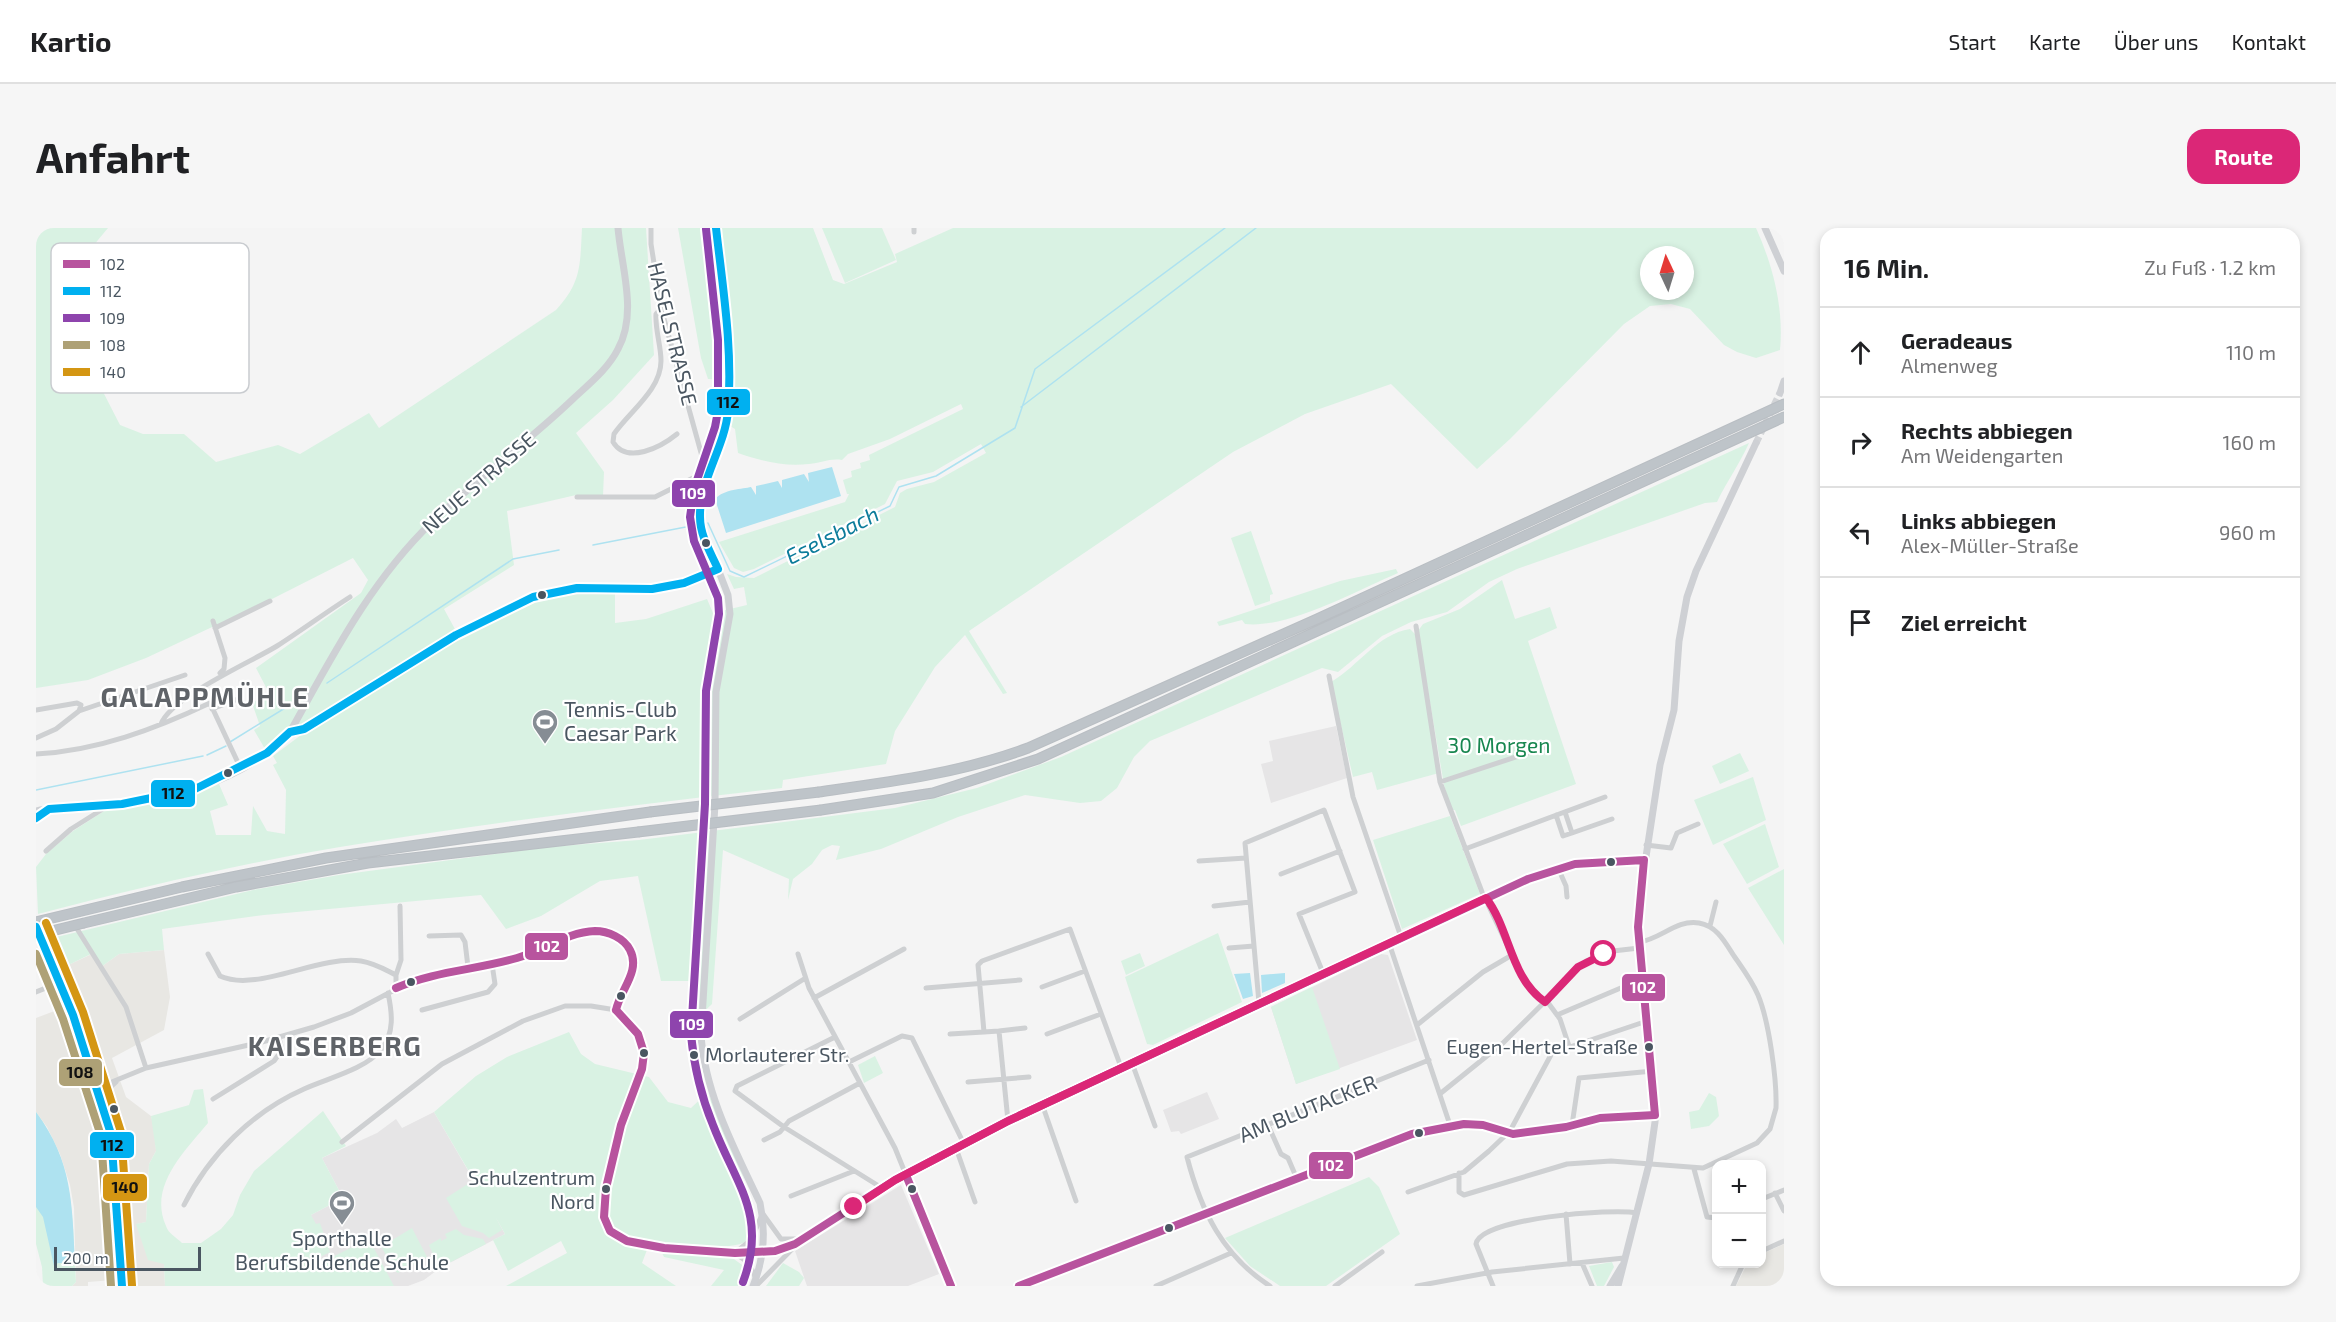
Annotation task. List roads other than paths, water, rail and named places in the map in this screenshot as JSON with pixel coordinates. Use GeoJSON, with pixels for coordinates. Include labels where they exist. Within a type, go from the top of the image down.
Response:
{"type":"FeatureCollection","features":[{"type":"Feature","properties":{"kind":"highway"},"geometry":{"type":"LineString","coordinates":[[36,925],[80,911],[182,887],[326,858],[650,812],[819,792],[942,773],[990,761],[1028,748],[1317,619],[1784,404]]}},
{"type":"Feature","properties":{"kind":"highway"},"geometry":{"type":"LineString","coordinates":[[36,935],[225,889],[368,863],[821,810],[933,793],[1038,759],[1784,417]]}},
{"type":"Feature","properties":{"kind":"street","name":"NEUE STRASSE"},"geometry":{"type":"LineString","coordinates":[[290,732],[345,631],[404,551],[453,503],[558,414],[606,367],[619,348],[626,329],[628,309],[618,228]]}},
{"type":"Feature","properties":{"kind":"street","name":"HASELSTRASSE"},"geometry":{"type":"LineString","coordinates":[[651,228],[651,244],[661,308],[705,467],[710,473]]}},
{"type":"Feature","properties":{"kind":"street"},"geometry":{"type":"LineString","coordinates":[[700,507],[725,430],[728,412],[729,339],[716,228]]}},
{"type":"Feature","properties":{"kind":"street"},"geometry":{"type":"LineString","coordinates":[[1765,228],[1784,271]]}},
{"type":"Feature","properties":{"kind":"street"},"geometry":{"type":"LineString","coordinates":[[661,308],[656,314],[660,372],[650,391],[614,434],[613,442],[620,451],[635,454],[658,446],[677,434]]}},
{"type":"Feature","properties":{"kind":"street"},"geometry":{"type":"LineString","coordinates":[[1780,393],[1784,381]]}},
{"type":"Feature","properties":{"kind":"street"},"geometry":{"type":"LineString","coordinates":[[1617,1286],[1649,1164],[1655,1115],[1653,1071],[1639,945],[1638,909],[1646,845],[1662,757],[1674,710],[1678,648],[1688,597],[1707,546],[1756,443]]}},
{"type":"Feature","properties":{"kind":"street"},"geometry":{"type":"LineString","coordinates":[[577,497],[655,497],[695,477],[710,473]]}},
{"type":"Feature","properties":{"kind":"street"},"geometry":{"type":"LineString","coordinates":[[39,813],[107,806],[195,789],[267,753],[290,732],[304,729],[456,635],[533,597],[582,588],[652,589],[684,583],[718,569],[728,595],[730,614],[716,692],[715,804],[702,988],[702,1052],[709,1084],[762,1213],[781,1239],[802,1239]]}},
{"type":"Feature","properties":{"kind":"street"},"geometry":{"type":"LineString","coordinates":[[160,724],[167,713],[216,678],[276,646],[350,597]]}},
{"type":"Feature","properties":{"kind":"street"},"geometry":{"type":"LineString","coordinates":[[216,678],[225,665],[214,625],[270,601]]}},
{"type":"Feature","properties":{"kind":"street"},"geometry":{"type":"LineString","coordinates":[[1416,626],[1440,782],[1465,849],[1512,955],[1528,984],[1557,1015],[1569,1047]]}},
{"type":"Feature","properties":{"kind":"street"},"geometry":{"type":"LineString","coordinates":[[36,738],[56,729],[79,711],[185,675]]}},
{"type":"Feature","properties":{"kind":"street"},"geometry":{"type":"LineString","coordinates":[[1329,676],[1353,797],[1401,937]]}},
{"type":"Feature","properties":{"kind":"street"},"geometry":{"type":"LineString","coordinates":[[212,709],[238,699]]}},
{"type":"Feature","properties":{"kind":"street"},"geometry":{"type":"LineString","coordinates":[[36,710],[77,703],[81,705],[79,711]]}},
{"type":"Feature","properties":{"kind":"street"},"geometry":{"type":"LineString","coordinates":[[36,754],[89,747],[160,724],[210,703],[240,767]]}},
{"type":"Feature","properties":{"kind":"street"},"geometry":{"type":"LineString","coordinates":[[1440,782],[1543,748]]}},
{"type":"Feature","properties":{"kind":"street"},"geometry":{"type":"LineString","coordinates":[[1465,849],[1605,797]]}},
{"type":"Feature","properties":{"kind":"street"},"geometry":{"type":"LineString","coordinates":[[46,852],[72,829],[107,806]]}},
{"type":"Feature","properties":{"kind":"street"},"geometry":{"type":"LineString","coordinates":[[1259,1003],[1246,841],[1324,810],[1355,892],[1299,914],[1323,973]]}},
{"type":"Feature","properties":{"kind":"street"},"geometry":{"type":"LineString","coordinates":[[1565,812],[1572,832]]}},
{"type":"Feature","properties":{"kind":"street"},"geometry":{"type":"LineString","coordinates":[[1556,815],[1563,836],[1612,819]]}},
{"type":"Feature","properties":{"kind":"street"},"geometry":{"type":"LineString","coordinates":[[1646,845],[1671,848],[1677,833],[1698,824]]}},
{"type":"Feature","properties":{"kind":"street"},"geometry":{"type":"LineString","coordinates":[[1281,874],[1340,851]]}},
{"type":"Feature","properties":{"kind":"street"},"geometry":{"type":"LineString","coordinates":[[1199,861],[1246,858]]}},
{"type":"Feature","properties":{"kind":"street"},"geometry":{"type":"LineString","coordinates":[[755,1284],[795,1244],[882,1188],[1042,1104],[1389,942],[1558,868],[1593,862],[1644,860]]}},
{"type":"Feature","properties":{"kind":"street"},"geometry":{"type":"LineString","coordinates":[[1558,868],[1566,886],[1567,897]]}},
{"type":"Feature","properties":{"kind":"street"},"geometry":{"type":"LineString","coordinates":[[1214,906],[1250,902]]}},
{"type":"Feature","properties":{"kind":"street"},"geometry":{"type":"LineString","coordinates":[[1710,926],[1716,902]]}},
{"type":"Feature","properties":{"kind":"street"},"geometry":{"type":"LineString","coordinates":[[396,988],[396,975],[401,960],[400,906]]}},
{"type":"Feature","properties":{"kind":"street"},"geometry":{"type":"LineString","coordinates":[[79,923],[126,1007],[146,1068]]}},
{"type":"Feature","properties":{"kind":"street"},"geometry":{"type":"LineString","coordinates":[[1441,1093],[1488,1056],[1586,961],[1639,945],[1687,923],[1710,926],[1724,940],[1761,1003],[1776,1108],[1770,1129],[1757,1143],[1703,1168],[1611,1161],[1567,1164],[1464,1195],[1459,1192],[1459,1173]]}},
{"type":"Feature","properties":{"kind":"street"},"geometry":{"type":"LineString","coordinates":[[36,925],[61,982],[100,1097],[113,1148],[122,1286]]}},
{"type":"Feature","properties":{"kind":"street"},"geometry":{"type":"LineString","coordinates":[[984,1032],[978,965],[982,961],[1070,929],[1121,1067]]}},
{"type":"Feature","properties":{"kind":"street"},"geometry":{"type":"LineString","coordinates":[[97,1088],[146,1068],[279,1038],[351,1013],[411,981],[468,967],[492,964],[538,951],[587,932],[605,932],[615,936],[628,948],[634,965],[632,976],[616,1010]]}},
{"type":"Feature","properties":{"kind":"street"},"geometry":{"type":"LineString","coordinates":[[429,936],[456,933],[461,935],[465,942],[468,967]]}},
{"type":"Feature","properties":{"kind":"street"},"geometry":{"type":"LineString","coordinates":[[1389,942],[1450,1125]]}},
{"type":"Feature","properties":{"kind":"street"},"geometry":{"type":"LineString","coordinates":[[1229,948],[1254,946]]}},
{"type":"Feature","properties":{"kind":"street"},"geometry":{"type":"LineString","coordinates":[[814,998],[904,949]]}},
{"type":"Feature","properties":{"kind":"street"},"geometry":{"type":"LineString","coordinates":[[208,954],[220,976],[238,982],[344,961],[375,964],[396,975]]}},
{"type":"Feature","properties":{"kind":"street"},"geometry":{"type":"LineString","coordinates":[[798,954],[804,978],[906,1174],[951,1286]]}},
{"type":"Feature","properties":{"kind":"street"},"geometry":{"type":"LineString","coordinates":[[1417,1025],[1483,972],[1512,955]]}},
{"type":"Feature","properties":{"kind":"street"},"geometry":{"type":"LineString","coordinates":[[422,1010],[488,992],[495,984],[492,964]]}},
{"type":"Feature","properties":{"kind":"street"},"geometry":{"type":"LineString","coordinates":[[1042,987],[1085,971]]}},
{"type":"Feature","properties":{"kind":"street"},"geometry":{"type":"LineString","coordinates":[[740,1019],[804,978]]}},
{"type":"Feature","properties":{"kind":"street"},"geometry":{"type":"LineString","coordinates":[[1557,1015],[1642,978]]}},
{"type":"Feature","properties":{"kind":"street"},"geometry":{"type":"LineString","coordinates":[[926,988],[1020,980]]}},
{"type":"Feature","properties":{"kind":"street"},"geometry":{"type":"LineString","coordinates":[[36,992],[61,982]]}},
{"type":"Feature","properties":{"kind":"street"},"geometry":{"type":"LineString","coordinates":[[184,1205],[200,1175],[215,1155],[264,1113],[301,1090],[361,1064],[382,1050],[391,1032],[388,993]]}},
{"type":"Feature","properties":{"kind":"street"},"geometry":{"type":"LineString","coordinates":[[342,1142],[433,1070],[523,1021],[565,1006],[591,1006],[616,1010],[638,1034],[644,1053],[642,1070],[621,1125],[611,1164],[604,1200],[607,1224],[618,1237],[639,1245],[735,1253],[782,1250],[795,1244]]}},
{"type":"Feature","properties":{"kind":"street"},"geometry":{"type":"LineString","coordinates":[[1047,1034],[1101,1014]]}},
{"type":"Feature","properties":{"kind":"street"},"geometry":{"type":"LineString","coordinates":[[1408,1192],[1459,1173],[1478,1162],[1508,1133],[1552,1053],[1647,1021]]}},
{"type":"Feature","properties":{"kind":"street"},"geometry":{"type":"LineString","coordinates":[[950,1034],[1025,1028]]}},
{"type":"Feature","properties":{"kind":"street"},"geometry":{"type":"LineString","coordinates":[[999,1031],[1008,1121]]}},
{"type":"Feature","properties":{"kind":"street"},"geometry":{"type":"LineString","coordinates":[[849,1062],[902,1036],[912,1038],[964,1144]]}},
{"type":"Feature","properties":{"kind":"street"},"geometry":{"type":"LineString","coordinates":[[835,1037],[737,1086],[736,1093],[784,1127],[882,1188]]}},
{"type":"Feature","properties":{"kind":"street"},"geometry":{"type":"LineString","coordinates":[[213,1099],[274,1062],[282,1050],[279,1038]]}},
{"type":"Feature","properties":{"kind":"street","name":"AM BLUTACKER"},"geometry":{"type":"LineString","coordinates":[[1207,1215],[1187,1158],[1429,1060]]}},
{"type":"Feature","properties":{"kind":"street"},"geometry":{"type":"LineString","coordinates":[[1132,1063],[1155,1126]]}},
{"type":"Feature","properties":{"kind":"street"},"geometry":{"type":"LineString","coordinates":[[1572,1125],[1579,1078],[1653,1071]]}},
{"type":"Feature","properties":{"kind":"street"},"geometry":{"type":"LineString","coordinates":[[968,1082],[1029,1077]]}},
{"type":"Feature","properties":{"kind":"street"},"geometry":{"type":"LineString","coordinates":[[100,1097],[117,1081]]}},
{"type":"Feature","properties":{"kind":"street"},"geometry":{"type":"LineString","coordinates":[[764,1140],[789,1121],[860,1083]]}},
{"type":"Feature","properties":{"kind":"street"},"geometry":{"type":"LineString","coordinates":[[1042,1104],[1076,1201]]}},
{"type":"Feature","properties":{"kind":"street"},"geometry":{"type":"LineString","coordinates":[[1018,1286],[1038,1283],[1378,1145],[1450,1125],[1479,1125],[1508,1133],[1572,1125],[1612,1117],[1655,1115]]}},
{"type":"Feature","properties":{"kind":"street"},"geometry":{"type":"LineString","coordinates":[[1268,1125],[1281,1154],[1288,1158],[1297,1179]]}},
{"type":"Feature","properties":{"kind":"street"},"geometry":{"type":"LineString","coordinates":[[956,1148],[975,1202]]}},
{"type":"Feature","properties":{"kind":"street"},"geometry":{"type":"LineString","coordinates":[[1694,1169],[1707,1217],[1712,1218]]}},
{"type":"Feature","properties":{"kind":"street"},"geometry":{"type":"LineString","coordinates":[[791,1196],[854,1172]]}},
{"type":"Feature","properties":{"kind":"street"},"geometry":{"type":"LineString","coordinates":[[1766,1197],[1784,1190]]}},
{"type":"Feature","properties":{"kind":"street"},"geometry":{"type":"LineString","coordinates":[[1775,1193],[1784,1211]]}},
{"type":"Feature","properties":{"kind":"street"},"geometry":{"type":"LineString","coordinates":[[1493,1286],[1476,1240],[1519,1223],[1566,1214],[1617,1210],[1637,1213]]}},
{"type":"Feature","properties":{"kind":"street"},"geometry":{"type":"LineString","coordinates":[[735,1253],[751,1240],[762,1213]]}},
{"type":"Feature","properties":{"kind":"street"},"geometry":{"type":"LineString","coordinates":[[755,1284],[762,1252],[762,1213]]}},
{"type":"Feature","properties":{"kind":"street"},"geometry":{"type":"LineString","coordinates":[[1566,1214],[1570,1264]]}},
{"type":"Feature","properties":{"kind":"street"},"geometry":{"type":"LineString","coordinates":[[1207,1215],[1231,1253],[1270,1286]]}},
{"type":"Feature","properties":{"kind":"street"},"geometry":{"type":"LineString","coordinates":[[1766,1249],[1784,1241]]}},
{"type":"Feature","properties":{"kind":"street"},"geometry":{"type":"LineString","coordinates":[[1335,1286],[1382,1252]]}},
{"type":"Feature","properties":{"kind":"street"},"geometry":{"type":"LineString","coordinates":[[735,1253],[749,1263],[755,1284]]}},
{"type":"Feature","properties":{"kind":"street"},"geometry":{"type":"LineString","coordinates":[[1156,1286],[1231,1253]]}},
{"type":"Feature","properties":{"kind":"street"},"geometry":{"type":"LineString","coordinates":[[1417,1286],[1488,1273],[1624,1258]]}},
{"type":"Feature","properties":{"kind":"street"},"geometry":{"type":"LineString","coordinates":[[1582,1263],[1592,1286]]}},
{"type":"Feature","properties":{"kind":"street"},"geometry":{"type":"LineString","coordinates":[[1611,1286],[1622,1266]]}},
{"type":"Feature","properties":{"kind":"street"},"geometry":{"type":"LineString","coordinates":[[1733,1286],[1741,1268]]}},
{"type":"Feature","properties":{"kind":"street"},"geometry":{"type":"LineString","coordinates":[[1621,1277],[1626,1286]]}},
{"type":"Feature","properties":{"kind":"water"},"geometry":{"type":"Polygon","coordinates":[[[832,467],[841,496],[726,533],[715,499],[719,496],[728,491],[751,487],[756,495],[756,486],[778,481],[782,488],[782,480],[804,474],[809,482],[808,473],[832,467]]]}},
{"type":"Feature","properties":{"kind":"water"},"geometry":{"type":"Polygon","coordinates":[[[1250,973],[1253,996],[1243,999],[1234,974],[1250,973]]]}},
{"type":"Feature","properties":{"kind":"water"},"geometry":{"type":"Polygon","coordinates":[[[1285,973],[1285,983],[1262,993],[1261,975],[1285,973]]]}},
{"type":"Feature","properties":{"kind":"water"},"geometry":{"type":"Polygon","coordinates":[[[36,1112],[48,1130],[64,1166],[71,1202],[75,1263],[58,1263],[54,1266],[43,1217],[36,1207],[36,1112]]]}},
{"type":"Feature","properties":{"kind":"waterway","name":"Eselsbach"},"geometry":{"type":"LineString","coordinates":[[708,523],[730,571],[744,577],[890,506],[899,487],[936,476],[1015,428],[1035,369],[1225,228]]}},
{"type":"Feature","properties":{"kind":"waterway","name":"Eselsbach"},"geometry":{"type":"LineString","coordinates":[[1021,407],[1256,228]]}},
{"type":"Feature","properties":{"kind":"waterway","name":"Eselsbach"},"geometry":{"type":"LineString","coordinates":[[593,545],[696,525]]}},
{"type":"Feature","properties":{"kind":"waterway","name":"Eselsbach"},"geometry":{"type":"LineString","coordinates":[[327,683],[513,559],[559,550]]}},
{"type":"Feature","properties":{"kind":"waterway","name":"Eselsbach"},"geometry":{"type":"LineString","coordinates":[[230,742],[303,697]]}},
{"type":"Feature","properties":{"kind":"waterway","name":"Eselsbach"},"geometry":{"type":"LineString","coordinates":[[207,755],[226,746]]}},
{"type":"Feature","properties":{"kind":"waterway","name":"Eselsbach"},"geometry":{"type":"LineString","coordinates":[[36,790],[203,756]]}},
{"type":"Feature","properties":{"kind":"tunnel"},"geometry":{"type":"LineString","coordinates":[[1756,443],[1780,393]]}},
{"type":"Feature","properties":{"kind":"place","name":"Tennis-Club Caesar Park"},"geometry":{"type":"Point","coordinates":[545,745]}},
{"type":"Feature","properties":{"kind":"place","name":"Eugen-Hertel-Straße"},"geometry":{"type":"Point","coordinates":[1649,1047]}},
{"type":"Feature","properties":{"kind":"place","name":"Morlauterer Str."},"geometry":{"type":"Point","coordinates":[694,1055]}},
{"type":"Feature","properties":{"kind":"place","name":"Schulzentrum Nord"},"geometry":{"type":"Point","coordinates":[606,1189]}},
{"type":"Feature","properties":{"kind":"place","name":"Sporthalle Berufsbildende Schule"},"geometry":{"type":"Point","coordinates":[342,1226]}},
{"type":"Feature","properties":{"kind":"district","name":"GALAPPMÜHLE"},"geometry":{"type":"Point","coordinates":[205,698]}},
{"type":"Feature","properties":{"kind":"district","name":"KAISERBERG"},"geometry":{"type":"Point","coordinates":[335,1047]}},
{"type":"Feature","properties":{"kind":"park label","name":"30 Morgen"},"geometry":{"type":"Point","coordinates":[1499,746]}}]}
